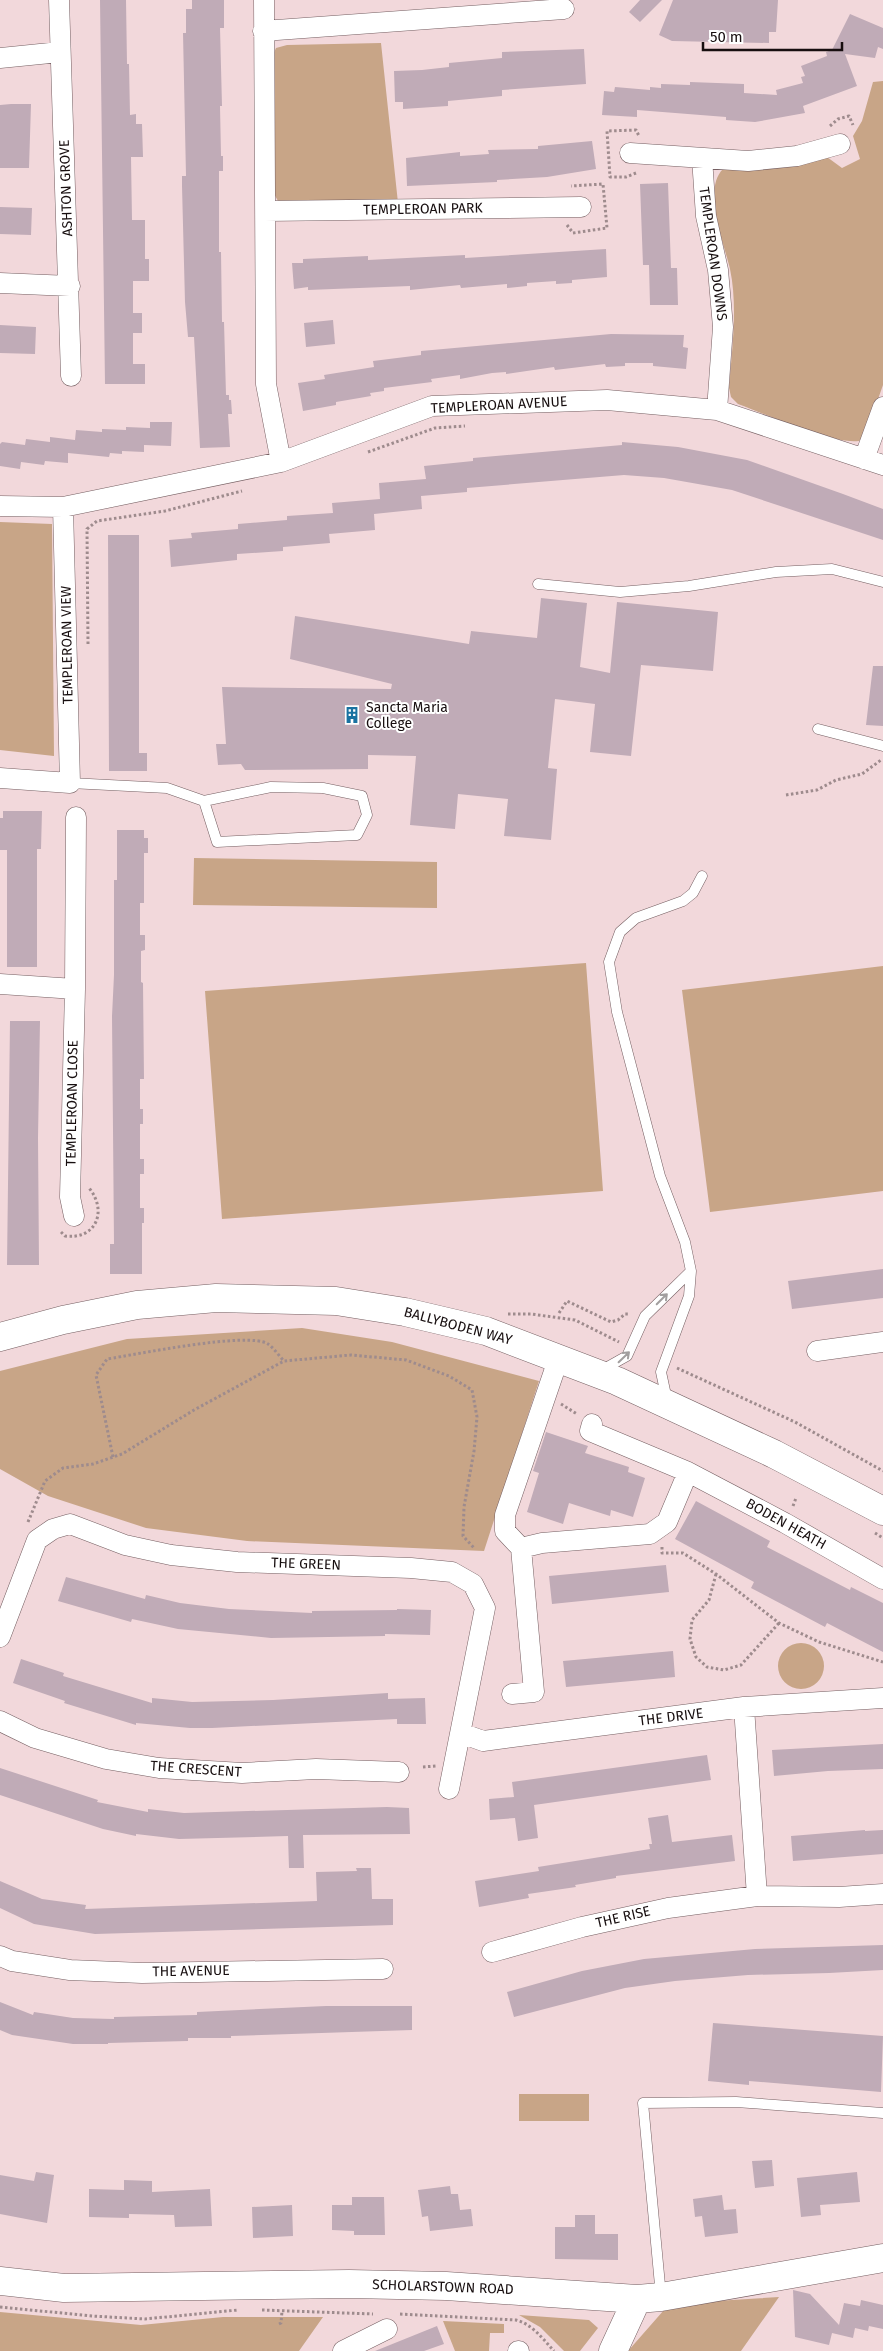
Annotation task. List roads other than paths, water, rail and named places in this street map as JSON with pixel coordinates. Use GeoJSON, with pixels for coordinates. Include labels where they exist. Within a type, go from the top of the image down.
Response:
{"type":"FeatureCollection","features":[{"type":"Feature","properties":{"kind":"main road","name":"BALLYBODEN WAY"},"geometry":{"type":"LineString","coordinates":[[0,1338],[63,1320],[137,1304],[216,1298],[336,1301],[405,1312],[486,1331],[597,1372],[668,1403],[774,1454],[876,1521]]}},
{"type":"Feature","properties":{"kind":"main road","name":"SCHOLARSTOWN ROAD"},"geometry":{"type":"LineString","coordinates":[[0,2281],[64,2288],[194,2284],[368,2284],[649,2298],[883,2258]]}},
{"type":"Feature","properties":{"kind":"main road"},"geometry":{"type":"LineString","coordinates":[[613,2351],[649,2298]]}},
{"type":"Feature","properties":{"kind":"street","name":"ASHTON GROVE"},"geometry":{"type":"LineString","coordinates":[[59,0],[70,286],[71,376]]}},
{"type":"Feature","properties":{"kind":"street"},"geometry":{"type":"LineString","coordinates":[[264,0],[266,384],[281,462]]}},
{"type":"Feature","properties":{"kind":"street"},"geometry":{"type":"LineString","coordinates":[[263,31],[564,9]]}},
{"type":"Feature","properties":{"kind":"street"},"geometry":{"type":"LineString","coordinates":[[0,58],[60,52]]}},
{"type":"Feature","properties":{"kind":"street"},"geometry":{"type":"LineString","coordinates":[[636,145],[702,158],[748,161],[796,156],[840,144]]}},
{"type":"Feature","properties":{"kind":"street","name":"TEMPLEROAN DOWNS"},"geometry":{"type":"LineString","coordinates":[[702,158],[706,216],[718,270],[723,327],[717,410]]}},
{"type":"Feature","properties":{"kind":"street","name":"TEMPLEROAN PARK"},"geometry":{"type":"LineString","coordinates":[[266,211],[581,207]]}},
{"type":"Feature","properties":{"kind":"street"},"geometry":{"type":"LineString","coordinates":[[0,283],[70,286]]}},
{"type":"Feature","properties":{"kind":"street","name":"TEMPLEROAN AVENUE"},"geometry":{"type":"LineString","coordinates":[[0,506],[63,508],[281,462],[432,406],[607,400],[717,410],[883,465]]}},
{"type":"Feature","properties":{"kind":"street"},"geometry":{"type":"LineString","coordinates":[[864,459],[883,408]]}},
{"type":"Feature","properties":{"kind":"street","name":"TEMPLEROAN VIEW"},"geometry":{"type":"LineString","coordinates":[[63,508],[70,784]]}},
{"type":"Feature","properties":{"kind":"street"},"geometry":{"type":"LineString","coordinates":[[0,778],[70,784]]}},
{"type":"Feature","properties":{"kind":"street","name":"TEMPLEROAN CLOSE"},"geometry":{"type":"LineString","coordinates":[[74,1216],[70,1197],[75,989],[76,817]]}},
{"type":"Feature","properties":{"kind":"street"},"geometry":{"type":"LineString","coordinates":[[0,984],[75,989]]}},
{"type":"Feature","properties":{"kind":"street"},"geometry":{"type":"LineString","coordinates":[[817,1351],[883,1342]]}},
{"type":"Feature","properties":{"kind":"street"},"geometry":{"type":"LineString","coordinates":[[512,1694],[534,1692],[521,1548],[505,1531],[505,1515],[559,1357]]}},
{"type":"Feature","properties":{"kind":"street","name":"BODEN HEATH"},"geometry":{"type":"LineString","coordinates":[[592,1424],[590,1432],[688,1472],[785,1523],[883,1579]]}},
{"type":"Feature","properties":{"kind":"street"},"geometry":{"type":"LineString","coordinates":[[521,1548],[542,1543],[650,1534],[667,1522],[688,1472]]}},
{"type":"Feature","properties":{"kind":"street","name":"THE GREEN"},"geometry":{"type":"LineString","coordinates":[[1,1632],[37,1540],[53,1528],[70,1524],[125,1544],[171,1554],[237,1562],[411,1568],[452,1572],[473,1584],[484,1608],[449,1789]]}},
{"type":"Feature","properties":{"kind":"street","name":"THE DRIVE"},"geometry":{"type":"LineString","coordinates":[[461,1733],[484,1741],[744,1707],[883,1698]]}},
{"type":"Feature","properties":{"kind":"street"},"geometry":{"type":"LineString","coordinates":[[744,1707],[757,1896]]}},
{"type":"Feature","properties":{"kind":"street","name":"THE CRESCENT"},"geometry":{"type":"LineString","coordinates":[[0,1721],[34,1738],[106,1759],[159,1768],[242,1773],[316,1769],[399,1772]]}},
{"type":"Feature","properties":{"kind":"street","name":"THE RISE"},"geometry":{"type":"LineString","coordinates":[[492,1952],[582,1927],[668,1908],[757,1896],[839,1897],[883,1894]]}},
{"type":"Feature","properties":{"kind":"street","name":"THE AVENUE"},"geometry":{"type":"LineString","coordinates":[[0,1956],[12,1961],[70,1970],[142,1973],[383,1969]]}},
{"type":"Feature","properties":{"kind":"street"},"geometry":{"type":"LineString","coordinates":[[343,2351],[387,2319]]}},
{"type":"Feature","properties":{"kind":"lane"},"geometry":{"type":"LineString","coordinates":[[538,584],[620,592],[689,586],[776,572],[832,569],[883,582]]}},
{"type":"Feature","properties":{"kind":"lane"},"geometry":{"type":"LineString","coordinates":[[818,729],[883,746]]}},
{"type":"Feature","properties":{"kind":"lane"},"geometry":{"type":"LineString","coordinates":[[70,784],[167,788],[204,800],[271,787],[323,788],[362,796],[367,815],[357,834],[217,842],[204,800]]}},
{"type":"Feature","properties":{"kind":"lane"},"geometry":{"type":"LineString","coordinates":[[668,1403],[661,1372],[689,1296],[690,1271],[685,1242],[655,1157],[617,1012],[609,962],[620,932],[636,918],[682,901],[693,893],[702,876]]}},
{"type":"Feature","properties":{"kind":"lane"},"geometry":{"type":"LineString","coordinates":[[597,1372],[627,1356],[645,1316],[690,1271]]}},
{"type":"Feature","properties":{"kind":"lane"},"geometry":{"type":"LineString","coordinates":[[649,2298],[643,2103],[736,2102],[883,2113]]}},
{"type":"Feature","properties":{"kind":"place","name":"Sancta Maria College"},"geometry":{"type":"Point","coordinates":[352,715]}}]}
